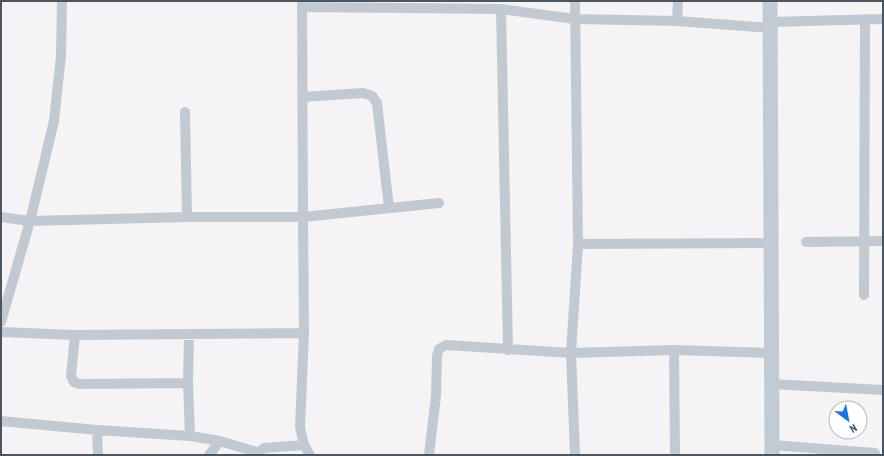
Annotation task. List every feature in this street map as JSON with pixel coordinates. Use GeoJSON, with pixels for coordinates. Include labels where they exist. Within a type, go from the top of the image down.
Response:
{"type":"FeatureCollection","features":[{"type":"Feature","properties":{"kind":"street"},"geometry":{"type":"LineString","coordinates":[[1,322],[30,222],[54,120],[61,56],[62,1]]}},
{"type":"Feature","properties":{"kind":"street"},"geometry":{"type":"LineString","coordinates":[[575,1],[578,244],[571,353],[575,455]]}},
{"type":"Feature","properties":{"kind":"street"},"geometry":{"type":"LineString","coordinates":[[677,21],[678,1]]}},
{"type":"Feature","properties":{"kind":"street"},"geometry":{"type":"LineString","coordinates":[[770,1],[772,450],[875,453]]}},
{"type":"Feature","properties":{"kind":"street"},"geometry":{"type":"LineString","coordinates":[[310,455],[304,446],[300,427],[304,333],[302,4],[482,5],[575,19],[770,25],[883,19]]}},
{"type":"Feature","properties":{"kind":"street"},"geometry":{"type":"LineString","coordinates":[[501,9],[508,350]]}},
{"type":"Feature","properties":{"kind":"street"},"geometry":{"type":"LineString","coordinates":[[864,295],[865,19]]}},
{"type":"Feature","properties":{"kind":"street"},"geometry":{"type":"LineString","coordinates":[[303,97],[363,93],[372,96],[376,103],[389,208]]}},
{"type":"Feature","properties":{"kind":"street"},"geometry":{"type":"LineString","coordinates":[[185,112],[187,217]]}},
{"type":"Feature","properties":{"kind":"street"},"geometry":{"type":"LineString","coordinates":[[1,217],[30,222],[187,217],[303,217],[439,203]]}},
{"type":"Feature","properties":{"kind":"street"},"geometry":{"type":"LineString","coordinates":[[806,242],[883,241]]}},
{"type":"Feature","properties":{"kind":"street"},"geometry":{"type":"LineString","coordinates":[[578,244],[771,243]]}},
{"type":"Feature","properties":{"kind":"street"},"geometry":{"type":"LineString","coordinates":[[1,332],[75,334],[304,333]]}},
{"type":"Feature","properties":{"kind":"street"},"geometry":{"type":"LineString","coordinates":[[75,334],[71,376],[74,382],[79,384],[188,383]]}},
{"type":"Feature","properties":{"kind":"street"},"geometry":{"type":"LineString","coordinates":[[189,334],[188,383],[190,436]]}},
{"type":"Feature","properties":{"kind":"street"},"geometry":{"type":"LineString","coordinates":[[429,455],[436,396],[437,356],[439,349],[446,345],[571,353],[674,350],[771,353]]}},
{"type":"Feature","properties":{"kind":"street"},"geometry":{"type":"LineString","coordinates":[[674,350],[675,455]]}},
{"type":"Feature","properties":{"kind":"street"},"geometry":{"type":"LineString","coordinates":[[772,384],[883,390]]}},
{"type":"Feature","properties":{"kind":"street"},"geometry":{"type":"LineString","coordinates":[[1,421],[97,430],[190,436],[220,441],[256,454],[264,448],[304,446]]}},
{"type":"Feature","properties":{"kind":"street"},"geometry":{"type":"LineString","coordinates":[[97,430],[98,455]]}},
{"type":"Feature","properties":{"kind":"street"},"geometry":{"type":"LineString","coordinates":[[209,455],[220,441]]}}]}
